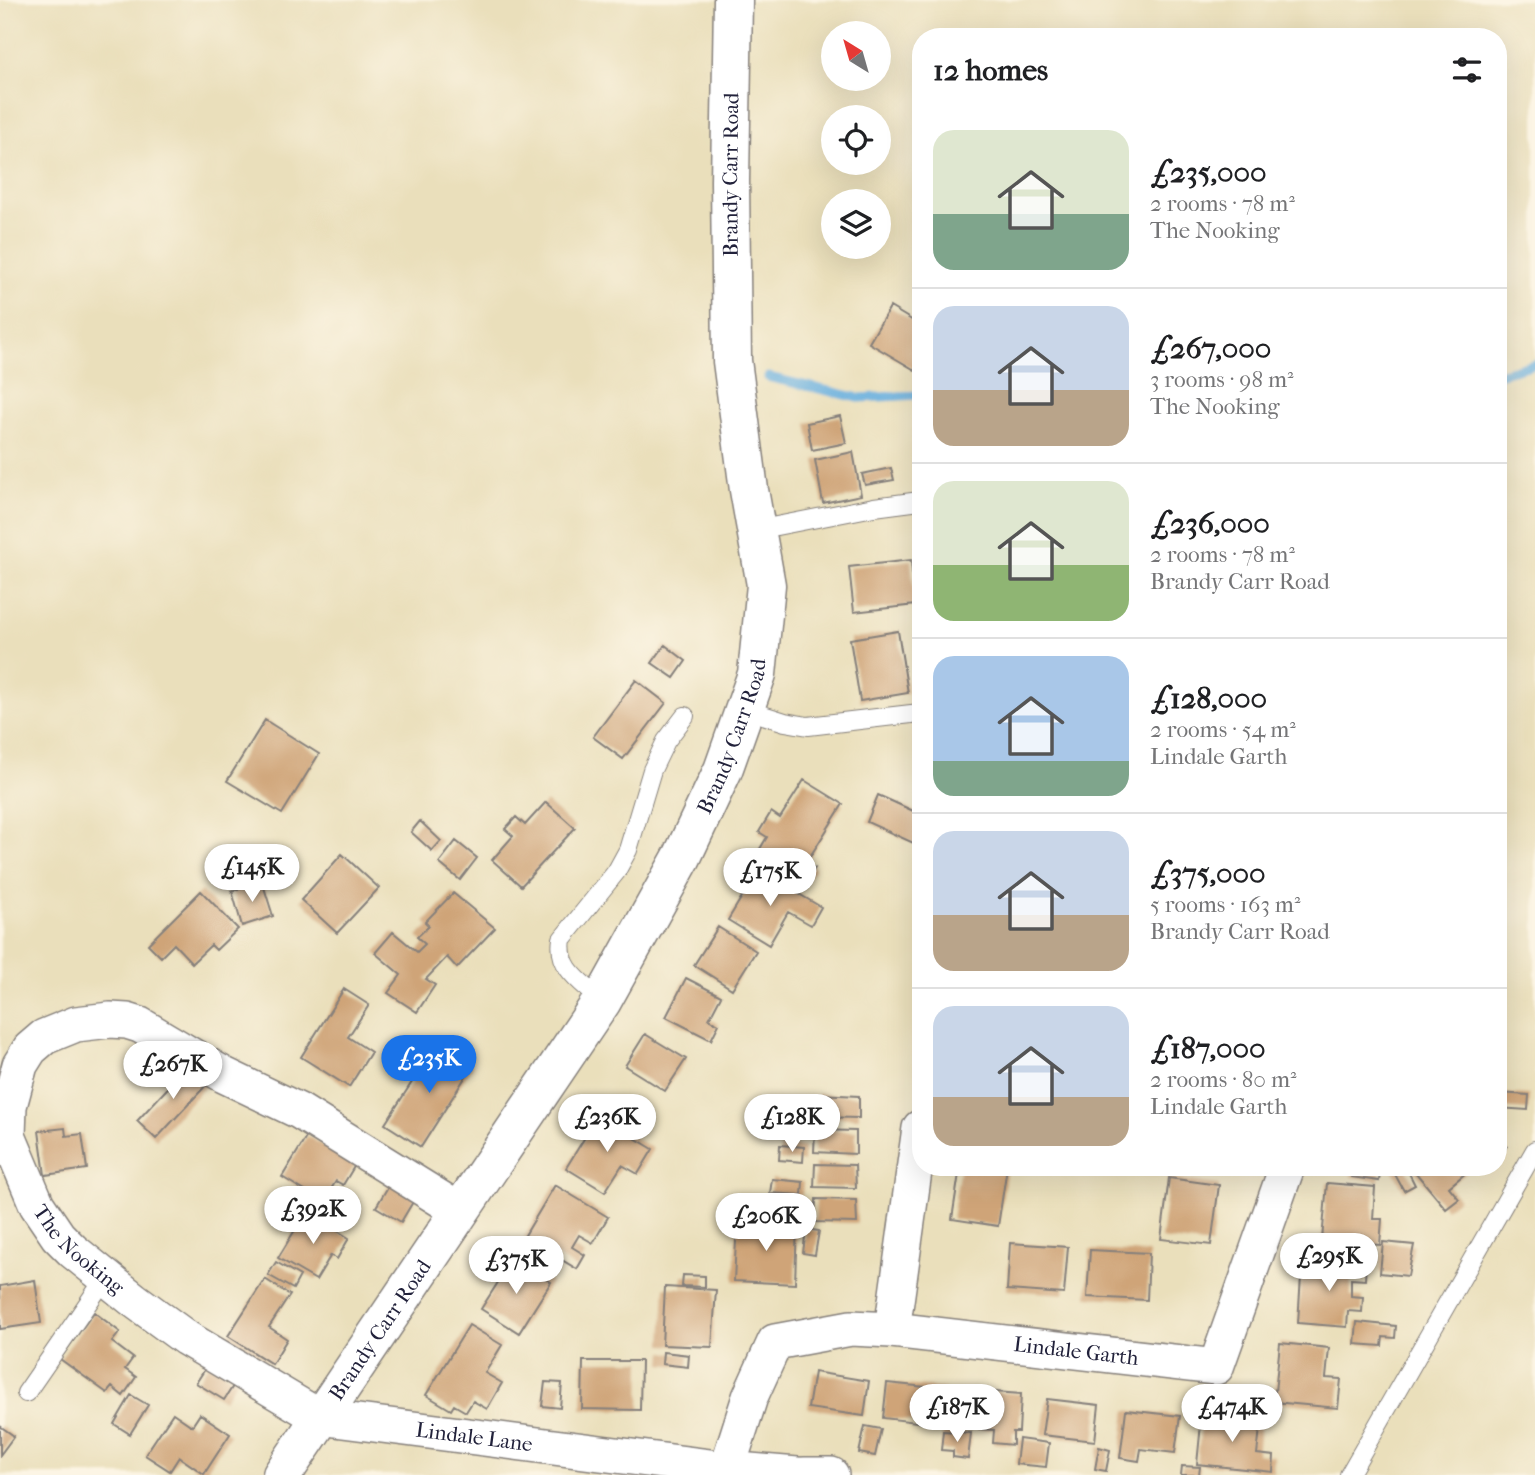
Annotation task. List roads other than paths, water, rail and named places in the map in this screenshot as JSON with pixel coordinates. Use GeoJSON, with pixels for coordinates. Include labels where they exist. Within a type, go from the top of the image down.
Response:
{"type":"FeatureCollection","features":[{"type":"Feature","properties":{"kind":"street","name":"Brandy Carr Road"},"geometry":{"type":"LineString","coordinates":[[282,1475],[602,1000],[682,857],[723,770],[757,674],[766,585],[732,361],[730,181],[733,0]]}},
{"type":"Feature","properties":{"kind":"street","name":"The Nooking"},"geometry":{"type":"LineString","coordinates":[[319,1418],[186,1338],[73,1251],[48,1225],[25,1183],[8,1136],[9,1106],[20,1065],[30,1049],[44,1037],[76,1024],[110,1020],[140,1025],[224,1075],[299,1111],[460,1211]]}},
{"type":"Feature","properties":{"kind":"street"},"geometry":{"type":"LineString","coordinates":[[892,1330],[913,1176]]}},
{"type":"Feature","properties":{"kind":"street","name":"Lindale Garth"},"geometry":{"type":"LineString","coordinates":[[725,1472],[750,1397],[775,1342],[851,1328],[892,1330],[1216,1367],[1284,1176]]}},
{"type":"Feature","properties":{"kind":"street","name":"Lindale Lane"},"geometry":{"type":"LineString","coordinates":[[319,1418],[725,1472],[797,1475]]}},
{"type":"Feature","properties":{"kind":"street"},"geometry":{"type":"LineString","coordinates":[[804,1475],[831,1475]]}},
{"type":"Feature","properties":{"kind":"lane"},"geometry":{"type":"LineString","coordinates":[[756,530],[912,502]]}},
{"type":"Feature","properties":{"kind":"lane"},"geometry":{"type":"LineString","coordinates":[[744,709],[808,726],[912,714]]}},
{"type":"Feature","properties":{"kind":"lane"},"geometry":{"type":"LineString","coordinates":[[602,1000],[562,960],[562,939],[616,872],[628,850],[652,770],[666,741],[685,716]]}},
{"type":"Feature","properties":{"kind":"lane"},"geometry":{"type":"LineString","coordinates":[[1349,1475],[1535,1150]]}},
{"type":"Feature","properties":{"kind":"lane"},"geometry":{"type":"LineString","coordinates":[[26,1393],[106,1277]]}},
{"type":"Feature","properties":{"kind":"waterway"},"geometry":{"type":"LineString","coordinates":[[1507,372],[1535,364]]}},
{"type":"Feature","properties":{"kind":"waterway"},"geometry":{"type":"LineString","coordinates":[[768,377],[859,398],[912,395]]}}]}
